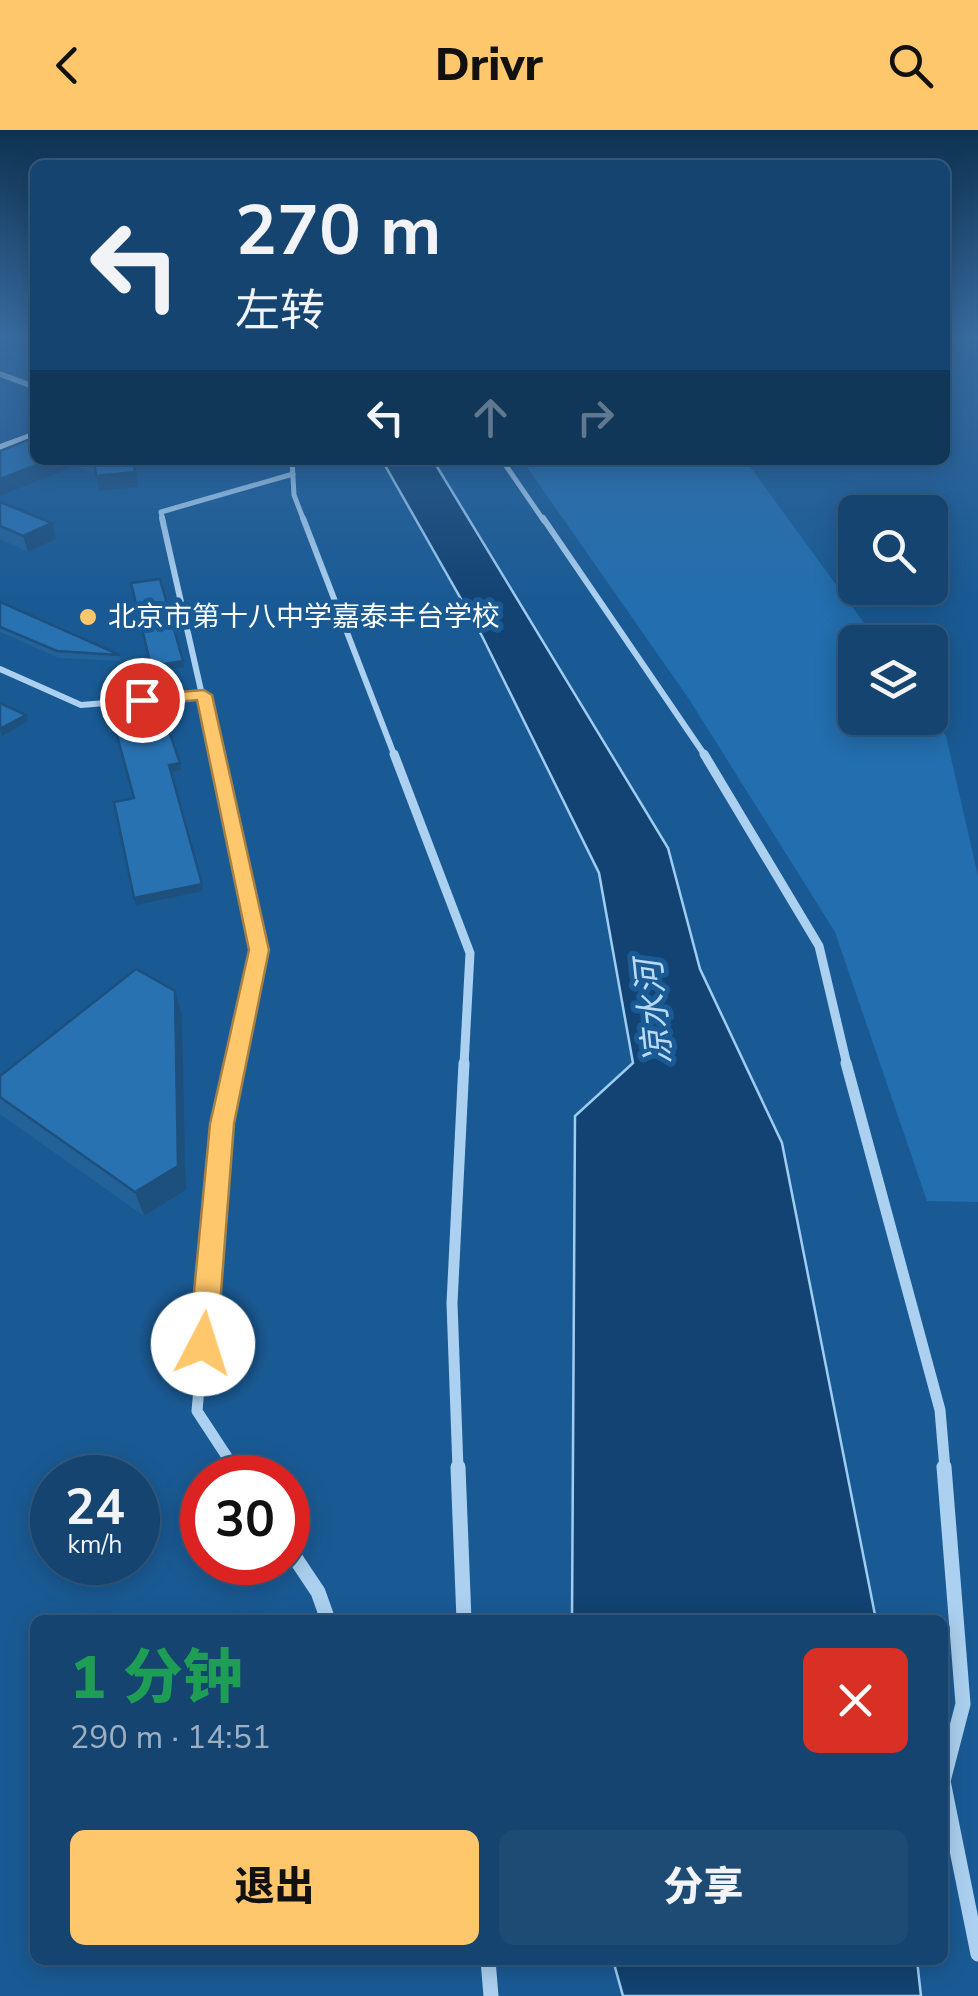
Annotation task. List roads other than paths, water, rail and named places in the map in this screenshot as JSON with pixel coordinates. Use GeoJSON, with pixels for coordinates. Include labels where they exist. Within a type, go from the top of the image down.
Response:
{"type":"FeatureCollection","features":[{"type":"Feature","properties":{"kind":"main road"},"geometry":{"type":"LineString","coordinates":[[0,436],[25,426]]}},
{"type":"Feature","properties":{"kind":"main road"},"geometry":{"type":"LineString","coordinates":[[0,448],[30,436]]}},
{"type":"Feature","properties":{"kind":"street"},"geometry":{"type":"LineString","coordinates":[[292,465],[294,495],[470,953],[452,1303],[464,1615]]}},
{"type":"Feature","properties":{"kind":"street"},"geometry":{"type":"LineString","coordinates":[[505,465],[675,708],[767,854],[819,946],[861,1126],[940,1410],[963,1704],[948,1762]]}},
{"type":"Feature","properties":{"kind":"street"},"geometry":{"type":"LineString","coordinates":[[227,1455],[197,1410],[222,1124],[259,950],[161,512],[293,474]]}},
{"type":"Feature","properties":{"kind":"street"},"geometry":{"type":"LineString","coordinates":[[0,669],[81,705],[204,695]]}},
{"type":"Feature","properties":{"kind":"street"},"geometry":{"type":"LineString","coordinates":[[310,1580],[326,1615]]}},
{"type":"Feature","properties":{"kind":"street"},"geometry":{"type":"LineString","coordinates":[[948,1806],[978,1954]]}},
{"type":"Feature","properties":{"kind":"street"},"geometry":{"type":"LineString","coordinates":[[486,1965],[491,1996]]}},
{"type":"Feature","properties":{"kind":"water","name":"凉水河"},"geometry":{"type":"Polygon","coordinates":[[[385,465],[436,465],[668,848],[700,969],[782,1143],[875,1615],[572,1615],[575,1116],[633,1063],[599,873],[482,636],[385,465]]]}},
{"type":"Feature","properties":{"kind":"water"},"geometry":{"type":"Polygon","coordinates":[[[614,1965],[918,1965],[921,1996],[623,1996],[614,1965]]]}},
{"type":"Feature","properties":{"kind":"place","name":"北京市第十八中学嘉泰丰台学校"},"geometry":{"type":"Point","coordinates":[88,617]}}]}
